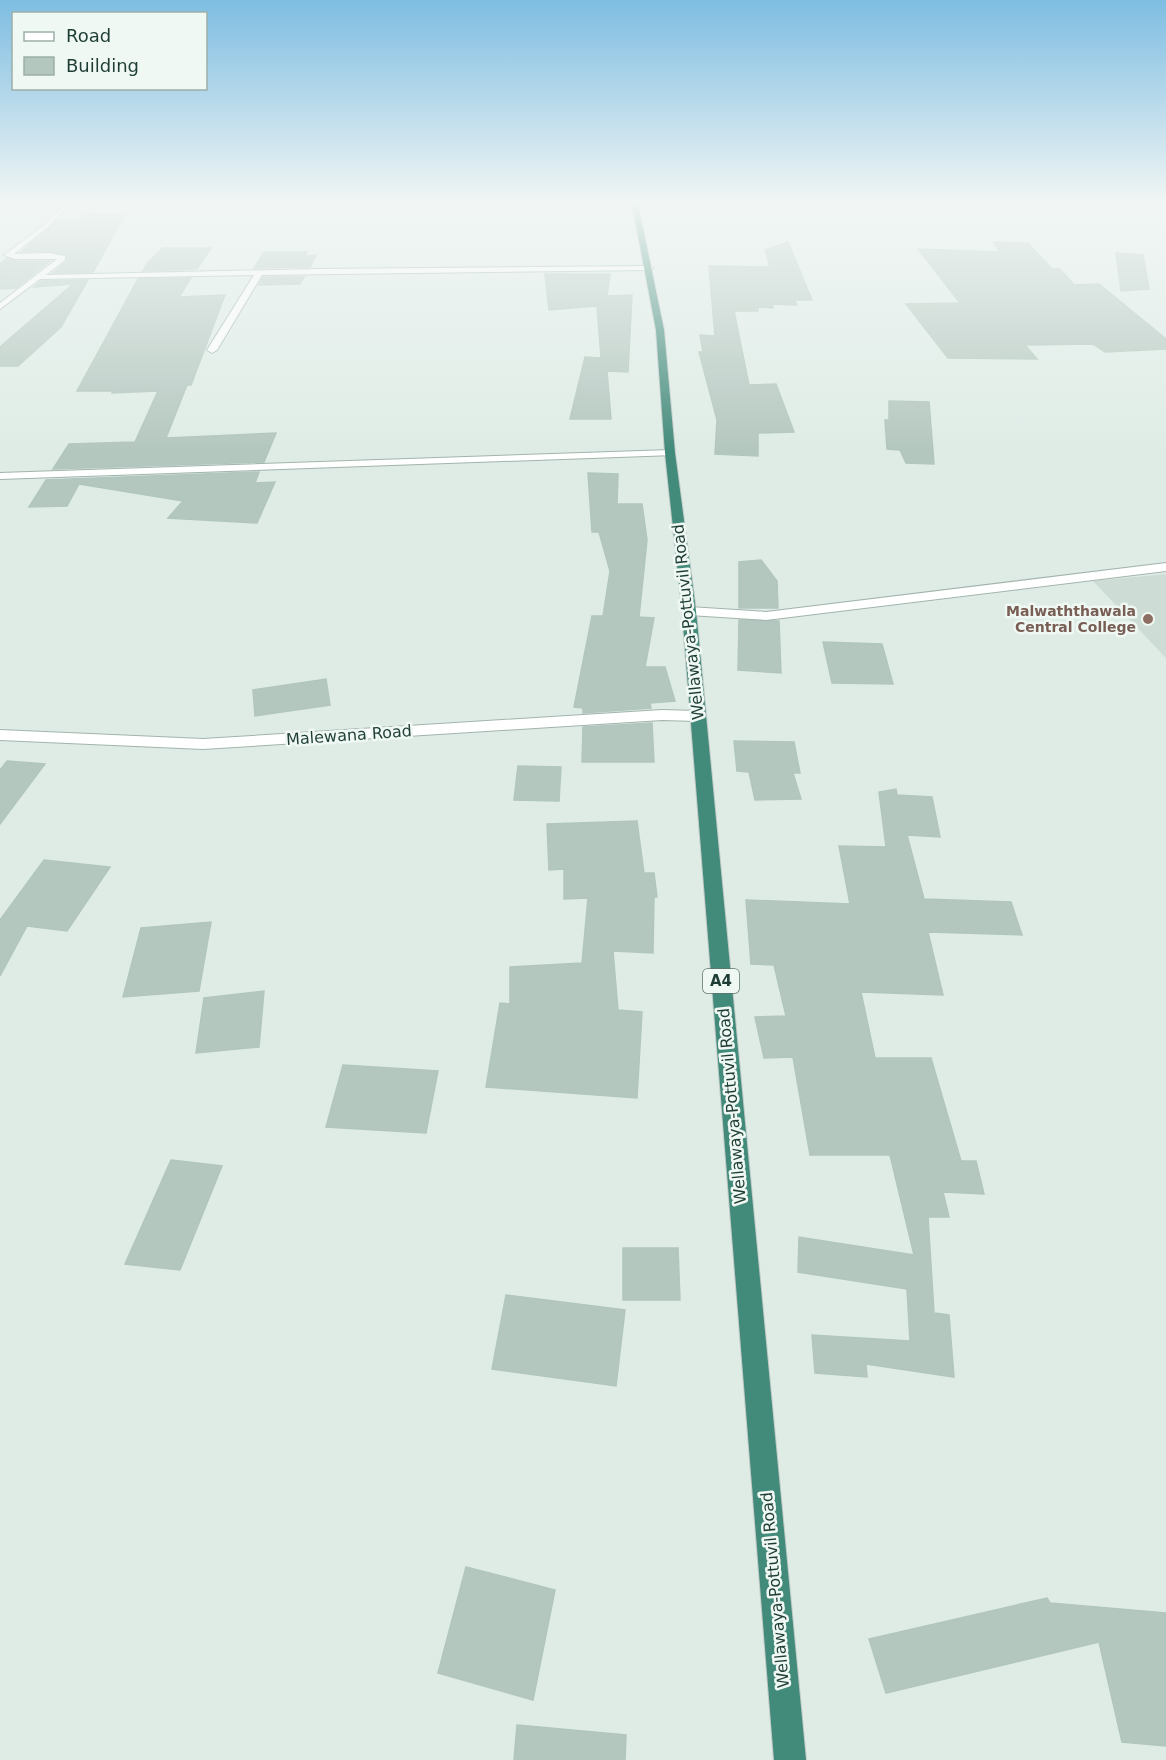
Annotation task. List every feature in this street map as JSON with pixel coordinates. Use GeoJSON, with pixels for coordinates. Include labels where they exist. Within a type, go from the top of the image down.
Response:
{"type":"FeatureCollection","features":[{"type":"Feature","properties":{"kind":"highway","name":"Wellawaya-Pottuvil Road"},"geometry":{"type":"LineString","coordinates":[[652,286],[660,330],[670,453],[689,611],[790,1760]]}},
{"type":"Feature","properties":{"kind":"street"},"geometry":{"type":"LineString","coordinates":[[0,307],[27,286]]}},
{"type":"Feature","properties":{"kind":"street"},"geometry":{"type":"LineString","coordinates":[[212,350],[251,286]]}},
{"type":"Feature","properties":{"kind":"street"},"geometry":{"type":"LineString","coordinates":[[0,477],[670,453]]}},
{"type":"Feature","properties":{"kind":"street"},"geometry":{"type":"LineString","coordinates":[[689,611],[766,616],[1166,567]]}},
{"type":"Feature","properties":{"kind":"street","name":"Malewana Road"},"geometry":{"type":"LineString","coordinates":[[0,735],[203,744],[662,715],[697,716]]}},
{"type":"Feature","properties":{"kind":"shaded area","name":"Malwaththawala Central College"},"geometry":{"type":"Polygon","coordinates":[[[1166,574],[1166,658],[1093,581],[1166,574]]]}},
{"type":"Feature","properties":{"kind":"building"},"geometry":{"type":"Polygon","coordinates":[[[0,286],[18,286],[16,288],[0,289],[0,286]]]}},
{"type":"Feature","properties":{"kind":"building"},"geometry":{"type":"Polygon","coordinates":[[[71,286],[84,286],[61,327],[18,366],[0,366],[0,347],[71,286]]]}},
{"type":"Feature","properties":{"kind":"building"},"geometry":{"type":"Polygon","coordinates":[[[134,286],[186,286],[179,297],[225,295],[191,385],[187,385],[166,438],[276,433],[264,462],[53,469],[69,444],[135,442],[158,391],[112,393],[113,391],[77,391],[134,286]]]}},
{"type":"Feature","properties":{"kind":"building"},"geometry":{"type":"Polygon","coordinates":[[[546,286],[608,286],[607,296],[632,295],[628,372],[607,371],[611,419],[570,419],[585,357],[601,358],[597,306],[549,310],[546,286]]]}},
{"type":"Feature","properties":{"kind":"building"},"geometry":{"type":"Polygon","coordinates":[[[711,286],[806,286],[812,300],[795,300],[797,305],[772,304],[773,308],[758,307],[758,311],[734,311],[749,385],[776,384],[794,432],[758,433],[758,456],[715,454],[717,420],[699,352],[703,352],[700,335],[715,336],[711,286]]]}},
{"type":"Feature","properties":{"kind":"building"},"geometry":{"type":"Polygon","coordinates":[[[947,286],[1102,286],[1166,339],[1166,349],[1105,352],[1093,344],[1025,345],[1037,359],[948,358],[906,304],[960,303],[947,286]]]}},
{"type":"Feature","properties":{"kind":"building"},"geometry":{"type":"Polygon","coordinates":[[[1120,286],[1148,286],[1149,289],[1121,291],[1120,286]]]}},
{"type":"Feature","properties":{"kind":"building"},"geometry":{"type":"Polygon","coordinates":[[[889,401],[929,402],[934,464],[906,463],[900,450],[887,449],[885,420],[889,420],[889,401]]]}},
{"type":"Feature","properties":{"kind":"building"},"geometry":{"type":"Polygon","coordinates":[[[259,472],[255,483],[275,482],[257,523],[168,518],[183,501],[79,484],[67,506],[29,507],[46,480],[259,472]]]}},
{"type":"Feature","properties":{"kind":"building"},"geometry":{"type":"Polygon","coordinates":[[[588,473],[618,474],[617,504],[642,504],[647,540],[639,617],[654,618],[645,667],[665,667],[675,701],[650,703],[651,708],[583,713],[583,708],[574,707],[592,616],[603,616],[610,571],[599,532],[592,532],[588,473]]]}},
{"type":"Feature","properties":{"kind":"building"},"geometry":{"type":"Polygon","coordinates":[[[761,560],[777,581],[778,608],[739,608],[739,562],[761,560]]]}},
{"type":"Feature","properties":{"kind":"building"},"geometry":{"type":"Polygon","coordinates":[[[739,620],[779,621],[781,673],[738,670],[739,620]]]}},
{"type":"Feature","properties":{"kind":"building"},"geometry":{"type":"Polygon","coordinates":[[[823,642],[882,644],[893,684],[832,683],[823,642]]]}},
{"type":"Feature","properties":{"kind":"building"},"geometry":{"type":"Polygon","coordinates":[[[326,679],[330,705],[255,716],[253,690],[326,679]]]}},
{"type":"Feature","properties":{"kind":"building"},"geometry":{"type":"Polygon","coordinates":[[[652,723],[654,762],[582,762],[583,727],[652,723]]]}},
{"type":"Feature","properties":{"kind":"building"},"geometry":{"type":"Polygon","coordinates":[[[734,741],[794,742],[800,773],[793,773],[801,799],[755,800],[749,772],[737,771],[734,741]]]}},
{"type":"Feature","properties":{"kind":"building"},"geometry":{"type":"Polygon","coordinates":[[[7,761],[45,764],[0,824],[0,770],[7,761]]]}},
{"type":"Feature","properties":{"kind":"building"},"geometry":{"type":"Polygon","coordinates":[[[518,766],[561,767],[559,801],[514,800],[518,766]]]}},
{"type":"Feature","properties":{"kind":"building"},"geometry":{"type":"Polygon","coordinates":[[[896,789],[897,795],[932,797],[940,837],[907,835],[924,899],[1011,902],[1022,935],[928,932],[943,995],[861,992],[875,1058],[931,1058],[961,1161],[976,1161],[984,1194],[943,1192],[949,1217],[928,1217],[934,1313],[949,1315],[954,1377],[866,1364],[867,1377],[815,1373],[812,1335],[910,1341],[907,1289],[798,1272],[799,1237],[914,1255],[890,1155],[810,1155],[793,1057],[764,1058],[755,1017],[786,1016],[774,965],[751,964],[746,900],[850,904],[839,846],[886,847],[879,792],[896,789]]]}},
{"type":"Feature","properties":{"kind":"building"},"geometry":{"type":"Polygon","coordinates":[[[637,821],[644,873],[654,873],[657,897],[654,897],[653,953],[613,951],[618,1010],[642,1012],[637,1098],[486,1087],[500,1003],[510,1004],[510,967],[582,963],[588,898],[564,899],[564,869],[549,870],[547,824],[637,821]]]}},
{"type":"Feature","properties":{"kind":"building"},"geometry":{"type":"Polygon","coordinates":[[[44,860],[110,867],[67,931],[27,926],[0,976],[0,920],[44,860]]]}},
{"type":"Feature","properties":{"kind":"building"},"geometry":{"type":"Polygon","coordinates":[[[211,922],[199,991],[123,997],[141,928],[211,922]]]}},
{"type":"Feature","properties":{"kind":"building"},"geometry":{"type":"Polygon","coordinates":[[[264,991],[259,1047],[196,1053],[204,998],[264,991]]]}},
{"type":"Feature","properties":{"kind":"building"},"geometry":{"type":"Polygon","coordinates":[[[343,1065],[438,1071],[426,1133],[326,1127],[343,1065]]]}},
{"type":"Feature","properties":{"kind":"building"},"geometry":{"type":"Polygon","coordinates":[[[171,1160],[222,1166],[180,1270],[125,1264],[171,1160]]]}},
{"type":"Feature","properties":{"kind":"building"},"geometry":{"type":"Polygon","coordinates":[[[623,1248],[678,1248],[680,1300],[623,1300],[623,1248]]]}},
{"type":"Feature","properties":{"kind":"building"},"geometry":{"type":"Polygon","coordinates":[[[506,1295],[625,1310],[616,1386],[492,1369],[506,1295]]]}},
{"type":"Feature","properties":{"kind":"building"},"geometry":{"type":"Polygon","coordinates":[[[466,1567],[555,1590],[533,1700],[438,1673],[466,1567]]]}},
{"type":"Feature","properties":{"kind":"building"},"geometry":{"type":"Polygon","coordinates":[[[1047,1598],[1050,1603],[1166,1613],[1166,1746],[1122,1742],[1099,1642],[886,1693],[869,1639],[1047,1598]]]}},
{"type":"Feature","properties":{"kind":"building"},"geometry":{"type":"Polygon","coordinates":[[[517,1725],[626,1735],[625,1760],[514,1760],[517,1725]]]}},
{"type":"Feature","properties":{"kind":"place","name":"Malwaththawala Central College"},"geometry":{"type":"Point","coordinates":[1148,619]}}]}
